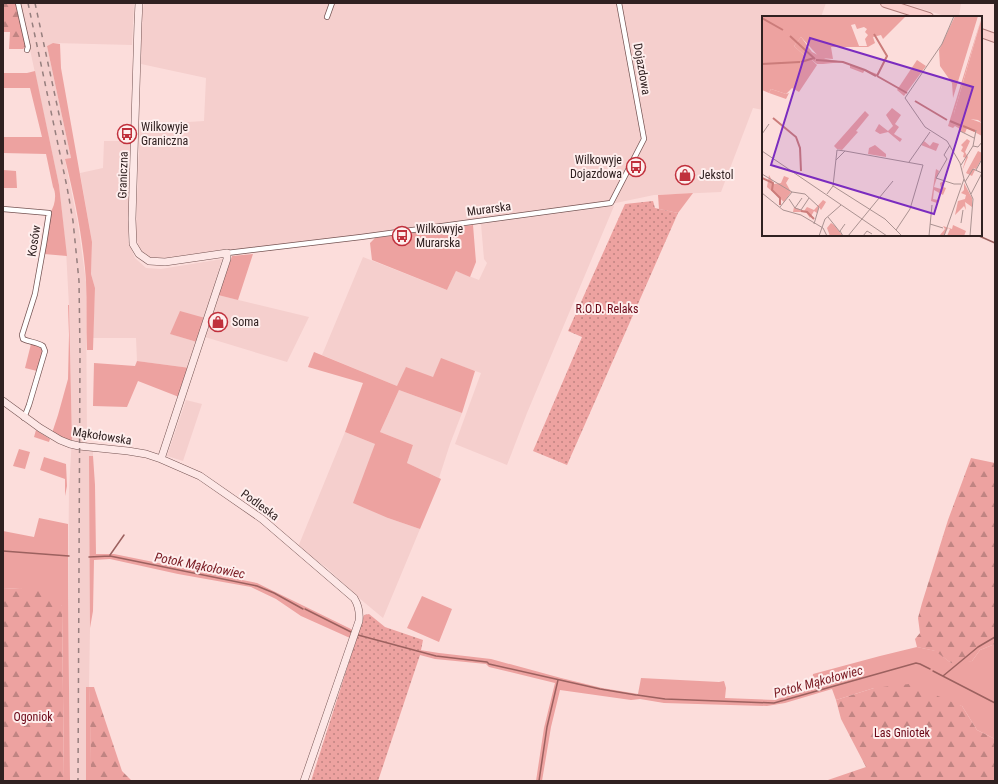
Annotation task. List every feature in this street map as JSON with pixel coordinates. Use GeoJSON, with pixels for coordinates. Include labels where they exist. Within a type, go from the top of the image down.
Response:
{"type":"FeatureCollection","features":[{"type":"Feature","properties":{"kind":"main road"},"geometry":{"type":"LineString","coordinates":[[885,3],[926,16]]}},
{"type":"Feature","properties":{"kind":"main road"},"geometry":{"type":"LineString","coordinates":[[982,33],[995,38]]}},
{"type":"Feature","properties":{"kind":"street"},"geometry":{"type":"LineString","coordinates":[[18,3],[28,47],[27,50]]}},
{"type":"Feature","properties":{"kind":"street","name":"Graniczna"},"geometry":{"type":"LineString","coordinates":[[139,3],[132,219],[133,244],[139,254],[153,262],[165,262],[227,253]]}},
{"type":"Feature","properties":{"kind":"street"},"geometry":{"type":"LineString","coordinates":[[327,18],[332,3]]}},
{"type":"Feature","properties":{"kind":"street","name":"Dojazdowa"},"geometry":{"type":"LineString","coordinates":[[619,3],[644,139]]}},
{"type":"Feature","properties":{"kind":"street","name":"Murarska"},"geometry":{"type":"LineString","coordinates":[[227,253],[361,237],[611,203],[644,139]]}},
{"type":"Feature","properties":{"kind":"street","name":"Kosów"},"geometry":{"type":"LineString","coordinates":[[3,209],[49,213],[34,294],[22,337],[43,346],[45,351],[24,418]]}},
{"type":"Feature","properties":{"kind":"street"},"geometry":{"type":"LineString","coordinates":[[162,459],[214,301],[227,259],[227,253]]}},
{"type":"Feature","properties":{"kind":"street","name":"Mąkołowska"},"geometry":{"type":"LineString","coordinates":[[3,401],[24,418],[60,440],[76,446],[128,451],[146,454],[162,459]]}},
{"type":"Feature","properties":{"kind":"street","name":"Podleska"},"geometry":{"type":"LineString","coordinates":[[162,459],[200,476],[262,519],[347,591],[359,606],[359,621],[304,781]]}},
{"type":"Feature","properties":{"kind":"shaded area"},"geometry":{"type":"Polygon","coordinates":[[[20,3],[134,3],[132,45],[54,43],[47,46],[71,158],[65,160],[78,224],[86,282],[87,444],[93,451],[93,456],[90,456],[90,628],[89,687],[86,687],[86,781],[70,781],[68,594],[69,489],[72,438],[69,306],[66,250],[59,185],[20,3]]]}},
{"type":"Feature","properties":{"kind":"shaded area"},"geometry":{"type":"Polygon","coordinates":[[[144,3],[826,3],[821,16],[762,16],[762,110],[753,108],[721,192],[654,195],[611,204],[163,260],[148,258],[140,250],[136,237],[140,125],[204,121],[206,78],[141,64],[141,23],[144,3]]]}},
{"type":"Feature","properties":{"kind":"shaded area"},"geometry":{"type":"Polygon","coordinates":[[[903,3],[961,3],[959,16],[945,16],[903,3]]]}},
{"type":"Feature","properties":{"kind":"shaded area"},"geometry":{"type":"Polygon","coordinates":[[[104,141],[131,141],[128,240],[135,258],[146,268],[161,269],[222,259],[205,318],[171,334],[197,342],[190,368],[137,361],[136,338],[93,338],[95,288],[91,274],[92,242],[80,173],[103,168],[104,141]]]}},
{"type":"Feature","properties":{"kind":"shaded area"},"geometry":{"type":"Polygon","coordinates":[[[614,206],[527,413],[507,465],[455,444],[481,373],[441,359],[433,378],[397,386],[322,355],[363,257],[447,290],[456,271],[479,280],[487,263],[484,259],[481,224],[614,206]]]}},
{"type":"Feature","properties":{"kind":"shaded area"},"geometry":{"type":"Polygon","coordinates":[[[218,295],[309,317],[287,362],[205,337],[218,295]]]}},
{"type":"Feature","properties":{"kind":"shaded area"},"geometry":{"type":"Polygon","coordinates":[[[399,390],[462,413],[439,478],[407,463],[413,445],[380,432],[399,390]]]}},
{"type":"Feature","properties":{"kind":"shaded area"},"geometry":{"type":"Polygon","coordinates":[[[186,400],[202,404],[183,461],[167,456],[186,400]]]}},
{"type":"Feature","properties":{"kind":"shaded area"},"geometry":{"type":"Polygon","coordinates":[[[345,432],[375,444],[388,518],[420,529],[383,618],[327,568],[298,547],[345,432]]]}},
{"type":"Feature","properties":{"kind":"green space"},"geometry":{"type":"Polygon","coordinates":[[[3,3],[17,3],[26,46],[23,49],[9,49],[10,32],[3,32],[3,3]]]}},
{"type":"Feature","properties":{"kind":"green space"},"geometry":{"type":"Polygon","coordinates":[[[53,43],[60,44],[61,68],[92,242],[91,274],[95,288],[93,350],[87,350],[85,265],[78,219],[65,159],[71,158],[47,46],[53,43]]]}},
{"type":"Feature","properties":{"kind":"green space"},"geometry":{"type":"Polygon","coordinates":[[[35,71],[59,185],[67,256],[44,254],[50,213],[55,200],[55,193],[46,154],[3,153],[3,137],[42,137],[30,88],[3,88],[3,73],[27,73],[35,71]]]}},
{"type":"Feature","properties":{"kind":"green space"},"geometry":{"type":"Polygon","coordinates":[[[3,170],[16,171],[17,188],[3,188],[3,170]]]}},
{"type":"Feature","properties":{"kind":"green space"},"geometry":{"type":"Polygon","coordinates":[[[693,193],[678,213],[659,209],[658,195],[693,193]]]}},
{"type":"Feature","properties":{"kind":"green space","name":"R.O.D. Relaks"},"geometry":{"type":"Polygon","coordinates":[[[653,201],[655,208],[678,213],[567,465],[533,451],[582,337],[568,331],[625,204],[653,201]]]}},
{"type":"Feature","properties":{"kind":"green space"},"geometry":{"type":"Polygon","coordinates":[[[473,225],[476,262],[470,277],[456,271],[447,290],[372,260],[370,243],[375,238],[473,225]]]}},
{"type":"Feature","properties":{"kind":"green space"},"geometry":{"type":"Polygon","coordinates":[[[253,254],[238,300],[218,295],[232,256],[253,254]]]}},
{"type":"Feature","properties":{"kind":"green space"},"geometry":{"type":"Polygon","coordinates":[[[68,305],[72,441],[52,433],[68,379],[68,305]]]}},
{"type":"Feature","properties":{"kind":"green space"},"geometry":{"type":"Polygon","coordinates":[[[180,311],[205,318],[197,342],[170,334],[180,311]]]}},
{"type":"Feature","properties":{"kind":"green space"},"geometry":{"type":"Polygon","coordinates":[[[31,344],[40,345],[44,349],[37,371],[25,368],[31,344]]]}},
{"type":"Feature","properties":{"kind":"green space"},"geometry":{"type":"Polygon","coordinates":[[[314,352],[397,386],[406,367],[433,377],[441,358],[475,371],[462,413],[399,390],[380,432],[413,445],[407,463],[441,479],[420,529],[388,518],[353,503],[375,444],[345,432],[363,383],[308,367],[314,352]]]}},
{"type":"Feature","properties":{"kind":"green space"},"geometry":{"type":"Polygon","coordinates":[[[137,361],[190,368],[179,397],[138,381],[127,407],[93,406],[94,363],[135,366],[137,361]]]}},
{"type":"Feature","properties":{"kind":"green space"},"geometry":{"type":"Polygon","coordinates":[[[36,430],[50,439],[49,442],[34,437],[36,430]]]}},
{"type":"Feature","properties":{"kind":"green space"},"geometry":{"type":"Polygon","coordinates":[[[19,449],[30,452],[25,469],[13,466],[19,449]]]}},
{"type":"Feature","properties":{"kind":"green space"},"geometry":{"type":"Polygon","coordinates":[[[89,456],[93,456],[96,554],[114,554],[257,583],[353,630],[350,638],[301,616],[276,599],[251,587],[178,574],[110,559],[94,560],[93,611],[90,628],[89,456]]]}},
{"type":"Feature","properties":{"kind":"green space"},"geometry":{"type":"Polygon","coordinates":[[[44,457],[66,464],[67,486],[65,496],[65,479],[40,470],[44,457]]]}},
{"type":"Feature","properties":{"kind":"green space"},"geometry":{"type":"Polygon","coordinates":[[[971,458],[995,463],[995,644],[980,650],[972,661],[960,664],[951,663],[935,651],[917,647],[915,639],[920,633],[918,618],[922,603],[948,520],[971,458]]]}},
{"type":"Feature","properties":{"kind":"green space"},"geometry":{"type":"Polygon","coordinates":[[[39,518],[68,524],[70,781],[64,781],[62,606],[20,588],[3,589],[3,531],[34,537],[39,518]]]}},
{"type":"Feature","properties":{"kind":"green space","name":"Ogoniok"},"geometry":{"type":"Polygon","coordinates":[[[20,588],[43,590],[62,606],[64,781],[3,781],[3,589],[20,588]]]}},
{"type":"Feature","properties":{"kind":"green space"},"geometry":{"type":"Polygon","coordinates":[[[422,596],[452,609],[439,642],[407,628],[422,596]]]}},
{"type":"Feature","properties":{"kind":"green space"},"geometry":{"type":"Polygon","coordinates":[[[369,614],[385,627],[423,640],[420,655],[378,781],[311,781],[364,615],[369,614]]]}},
{"type":"Feature","properties":{"kind":"green space"},"geometry":{"type":"Polygon","coordinates":[[[995,644],[995,739],[977,730],[962,706],[874,688],[836,700],[832,689],[785,703],[767,706],[664,703],[560,690],[551,727],[542,781],[536,781],[544,728],[555,683],[489,667],[486,664],[435,659],[420,655],[420,650],[491,659],[602,688],[638,694],[641,678],[724,681],[726,688],[725,698],[774,700],[812,689],[813,674],[880,656],[917,647],[936,651],[951,663],[972,661],[980,650],[995,644]]]}},
{"type":"Feature","properties":{"kind":"green space","name":"Las Gniotek"},"geometry":{"type":"Polygon","coordinates":[[[909,684],[962,706],[977,730],[995,739],[995,781],[825,781],[866,767],[841,719],[836,700],[874,688],[909,684]]]}},
{"type":"Feature","properties":{"kind":"green space"},"geometry":{"type":"Polygon","coordinates":[[[86,687],[89,687],[90,699],[91,781],[86,781],[86,687]]]}},
{"type":"Feature","properties":{"kind":"green space"},"geometry":{"type":"Polygon","coordinates":[[[89,687],[94,687],[122,771],[132,781],[91,781],[89,687]]]}},
{"type":"Feature","properties":{"kind":"waterway"},"geometry":{"type":"LineString","coordinates":[[979,236],[995,243]]}},
{"type":"Feature","properties":{"kind":"waterway"},"geometry":{"type":"LineString","coordinates":[[110,555],[124,535]]}},
{"type":"Feature","properties":{"kind":"waterway","name":"Potok Mąkołowiec"},"geometry":{"type":"LineString","coordinates":[[3,551],[69,556]]}},
{"type":"Feature","properties":{"kind":"waterway","name":"Potok Mąkołowiec"},"geometry":{"type":"LineString","coordinates":[[89,557],[110,556],[257,586],[274,593],[303,609]]}},
{"type":"Feature","properties":{"kind":"waterway","name":"Potok Mąkołowiec"},"geometry":{"type":"LineString","coordinates":[[305,609],[353,633]]}},
{"type":"Feature","properties":{"kind":"waterway","name":"Potok Mąkołowiec"},"geometry":{"type":"LineString","coordinates":[[358,635],[436,656],[487,662],[489,664],[560,680]]}},
{"type":"Feature","properties":{"kind":"waterway"},"geometry":{"type":"LineString","coordinates":[[943,676],[978,647],[995,637]]}},
{"type":"Feature","properties":{"kind":"waterway","name":"Potok Mąkołowiec"},"geometry":{"type":"LineString","coordinates":[[637,695],[665,699],[774,703],[916,663],[930,669]]}},
{"type":"Feature","properties":{"kind":"waterway","name":"Potok Mąkołowiec"},"geometry":{"type":"LineString","coordinates":[[933,671],[995,703]]}},
{"type":"Feature","properties":{"kind":"waterway"},"geometry":{"type":"LineString","coordinates":[[539,781],[547,727],[558,680]]}},
{"type":"Feature","properties":{"kind":"waterway","name":"Potok Mąkołowiec"},"geometry":{"type":"LineString","coordinates":[[560,680],[636,695]]}},
{"type":"Feature","properties":{"kind":"railway"},"geometry":{"type":"LineString","coordinates":[[28,3],[67,187],[73,221],[79,281],[78,781]]}},
{"type":"Feature","properties":{"kind":"railway"},"geometry":{"type":"LineString","coordinates":[[35,3],[68,156]]}},
{"type":"Feature","properties":{"kind":"place","name":"Wilkowyje Graniczna"},"geometry":{"type":"Point","coordinates":[127,134]}},
{"type":"Feature","properties":{"kind":"place","name":"Wilkowyje Dojazdowa"},"geometry":{"type":"Point","coordinates":[636,167]}},
{"type":"Feature","properties":{"kind":"place","name":"Jekstol"},"geometry":{"type":"Point","coordinates":[685,175]}},
{"type":"Feature","properties":{"kind":"place","name":"Wilkowyje Murarska"},"geometry":{"type":"Point","coordinates":[402,236]}},
{"type":"Feature","properties":{"kind":"place","name":"Soma"},"geometry":{"type":"Point","coordinates":[218,322]}}]}
